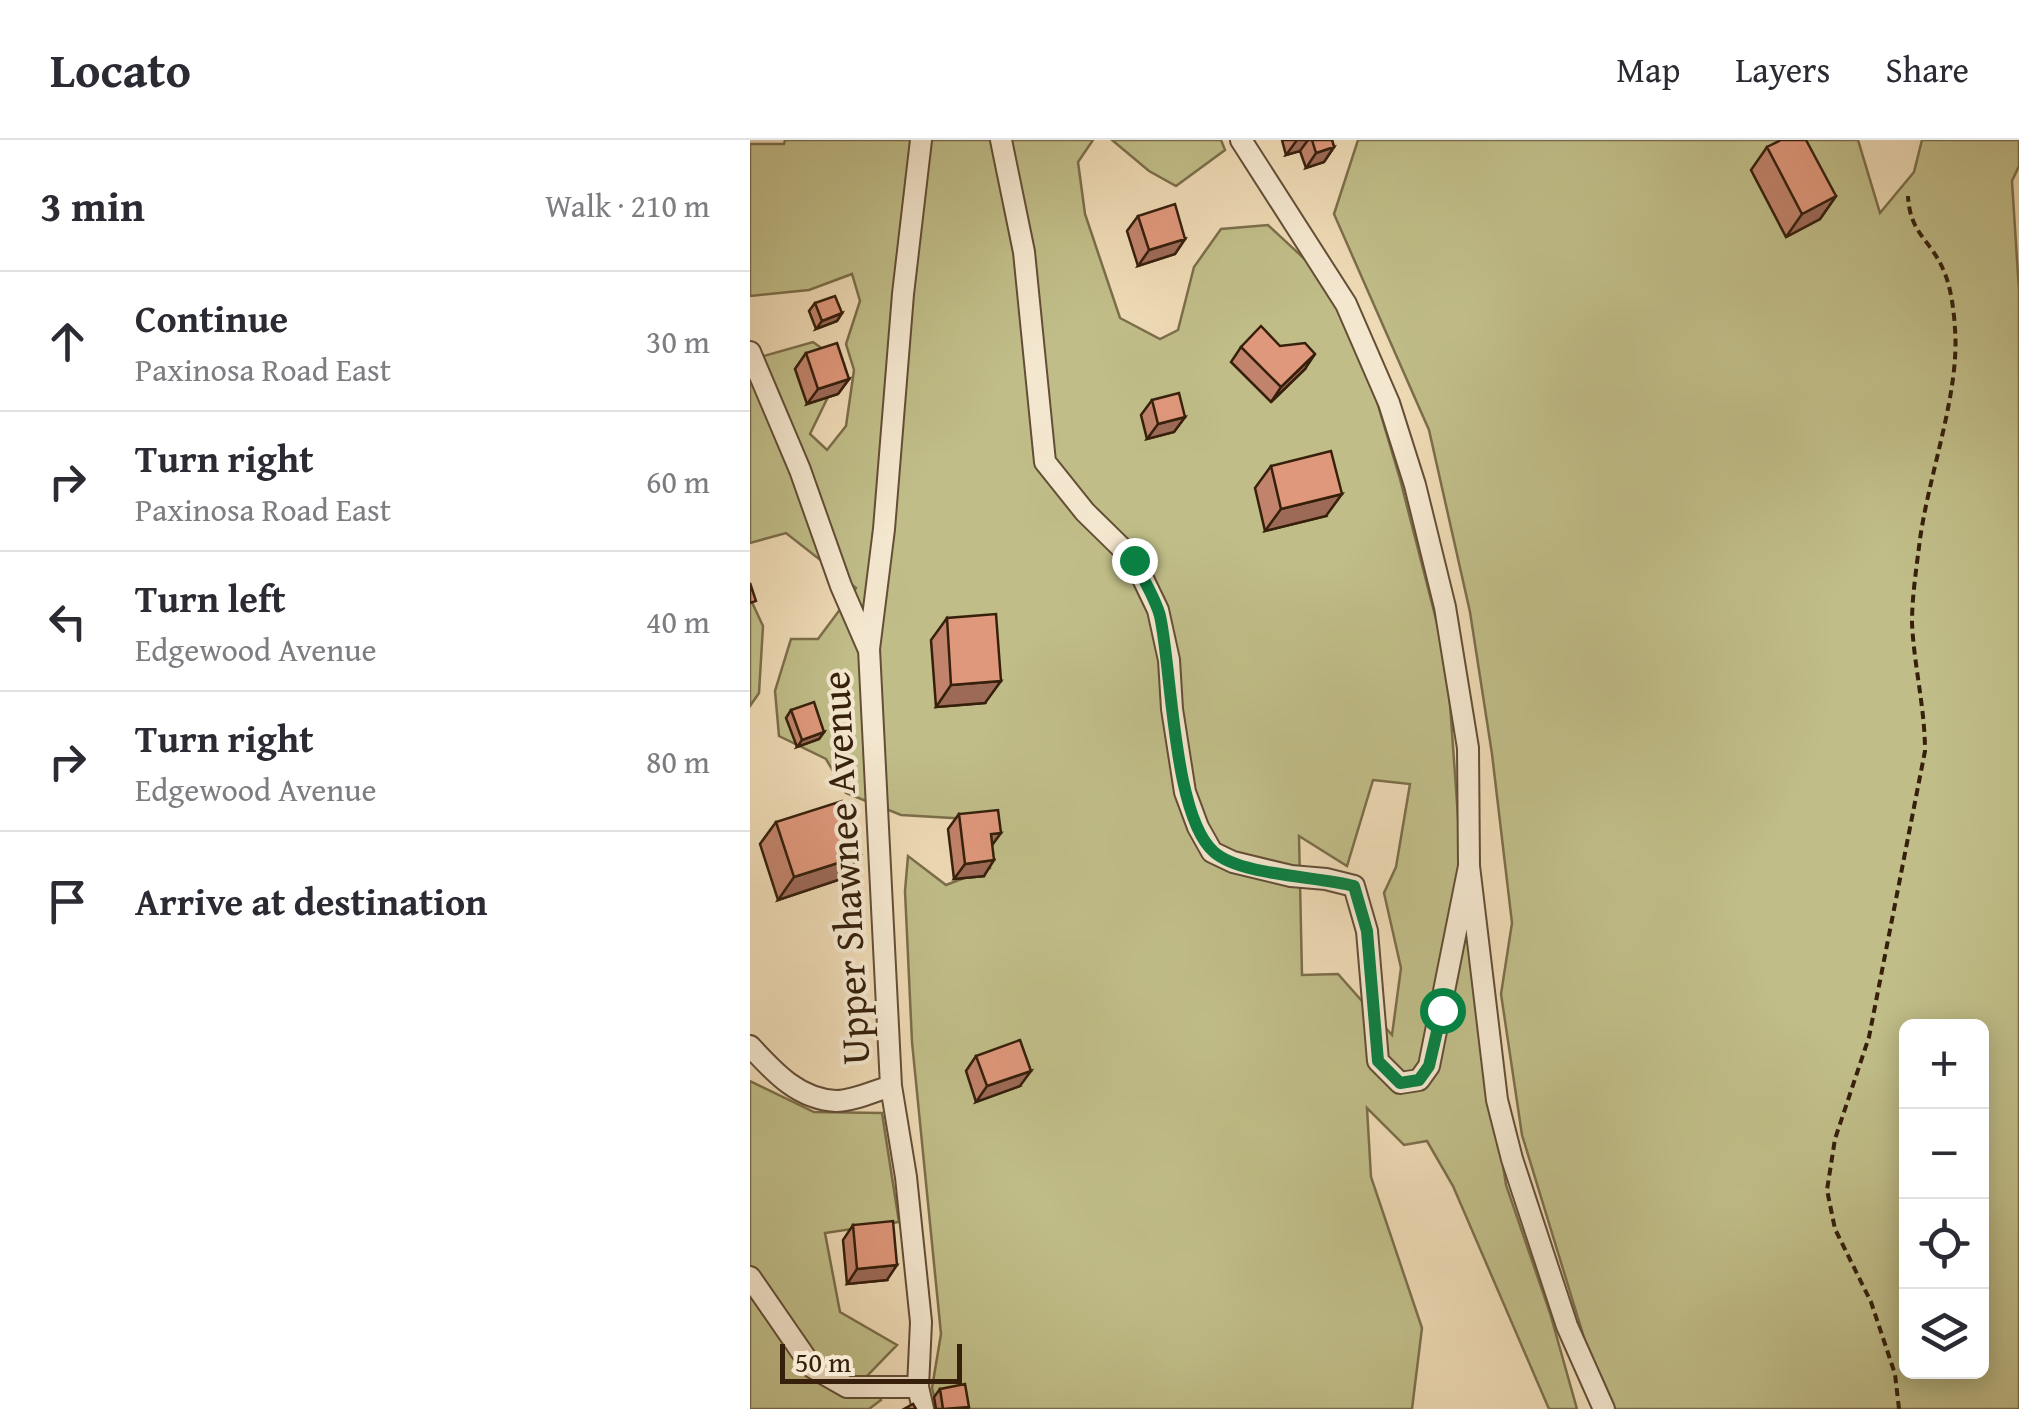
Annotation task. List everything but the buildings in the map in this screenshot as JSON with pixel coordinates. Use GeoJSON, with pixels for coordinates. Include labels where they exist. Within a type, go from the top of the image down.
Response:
{"type":"FeatureCollection","features":[{"type":"Feature","properties":{"kind":"street","name":"Upper Shawnee Avenue"},"geometry":{"type":"LineString","coordinates":[[921,140],[869,649],[890,1086],[906,1177],[921,1322],[918,1387],[924,1409]]}},
{"type":"Feature","properties":{"kind":"street"},"geometry":{"type":"LineString","coordinates":[[1001,140],[1024,252],[1044,462],[1134,560],[1158,610],[1169,660],[1172,709],[1186,792],[1198,826],[1212,852],[1233,862],[1354,886],[1367,931],[1378,1061],[1400,1083],[1419,1080],[1429,1066],[1469,866]]}},
{"type":"Feature","properties":{"kind":"street"},"geometry":{"type":"LineString","coordinates":[[1241,140],[1346,304],[1389,403],[1415,485],[1444,607],[1468,748],[1469,866],[1497,1100],[1512,1159],[1568,1326],[1604,1409]]}},
{"type":"Feature","properties":{"kind":"street"},"geometry":{"type":"LineString","coordinates":[[750,352],[800,470],[840,586],[869,649]]}},
{"type":"Feature","properties":{"kind":"street"},"geometry":{"type":"LineString","coordinates":[[750,1046],[777,1074],[803,1093],[838,1101],[890,1086]]}},
{"type":"Feature","properties":{"kind":"street"},"geometry":{"type":"LineString","coordinates":[[750,1278],[812,1368],[847,1387],[918,1387]]}},
{"type":"Feature","properties":{"kind":"path"},"geometry":{"type":"LineString","coordinates":[[1899,1409],[1895,1374],[1870,1302],[1835,1229],[1827,1190],[1834,1139],[1870,1037],[1925,752],[1925,712],[1912,621],[1922,528],[1946,414],[1955,331],[1943,269],[1914,228],[1908,196]]}},
{"type":"Feature","properties":{"kind":"shaded area"},"geometry":{"type":"Polygon","coordinates":[[[785,140],[1093,140],[1078,162],[1085,214],[1120,318],[1160,339],[1178,330],[1194,267],[1221,229],[1268,225],[1310,264],[1346,319],[1375,395],[1400,479],[1447,662],[1461,859],[1506,1185],[1550,1313],[1577,1409],[1549,1409],[1453,1186],[1427,1141],[1404,1145],[1367,1108],[1371,1177],[1422,1328],[1412,1409],[937,1409],[932,1388],[941,1334],[912,1042],[905,891],[908,856],[946,885],[990,868],[969,819],[901,815],[846,793],[826,759],[779,736],[775,691],[791,639],[818,639],[856,588],[786,533],[750,543],[750,347],[760,357],[813,342],[844,364],[810,434],[827,450],[846,426],[854,370],[846,344],[860,301],[852,274],[809,290],[750,296],[750,144],[784,144],[785,140]],[[1373,780],[1347,866],[1299,836],[1302,975],[1338,974],[1392,1035],[1401,968],[1384,893],[1396,867],[1410,784],[1373,780]]]}},
{"type":"Feature","properties":{"kind":"shaded area"},"geometry":{"type":"Polygon","coordinates":[[[1112,140],[1221,140],[1225,150],[1176,186],[1149,171],[1112,140]]]}},
{"type":"Feature","properties":{"kind":"shaded area"},"geometry":{"type":"Polygon","coordinates":[[[1358,140],[1858,140],[1880,213],[1914,172],[1922,140],[2019,140],[2019,166],[2012,181],[2019,291],[2019,1409],[1614,1409],[1589,1354],[1522,1135],[1501,994],[1512,923],[1492,754],[1470,612],[1429,430],[1334,214],[1358,140]]]}},
{"type":"Feature","properties":{"kind":"shaded area"},"geometry":{"type":"Polygon","coordinates":[[[750,598],[763,626],[759,693],[750,706],[750,598]]]}},
{"type":"Feature","properties":{"kind":"shaded area"},"geometry":{"type":"Polygon","coordinates":[[[750,1081],[814,1112],[882,1113],[899,1222],[825,1233],[840,1312],[897,1345],[868,1375],[881,1400],[869,1409],[750,1409],[750,1081]]]}},
{"type":"Feature","properties":{"kind":"route"},"geometry":{"type":"LineString","coordinates":[[1134,560],[1158,610],[1169,660],[1172,709],[1186,792],[1212,852],[1260,870],[1354,886],[1367,931],[1378,1061],[1400,1083],[1419,1080],[1429,1066],[1442,1010]]}}]}
